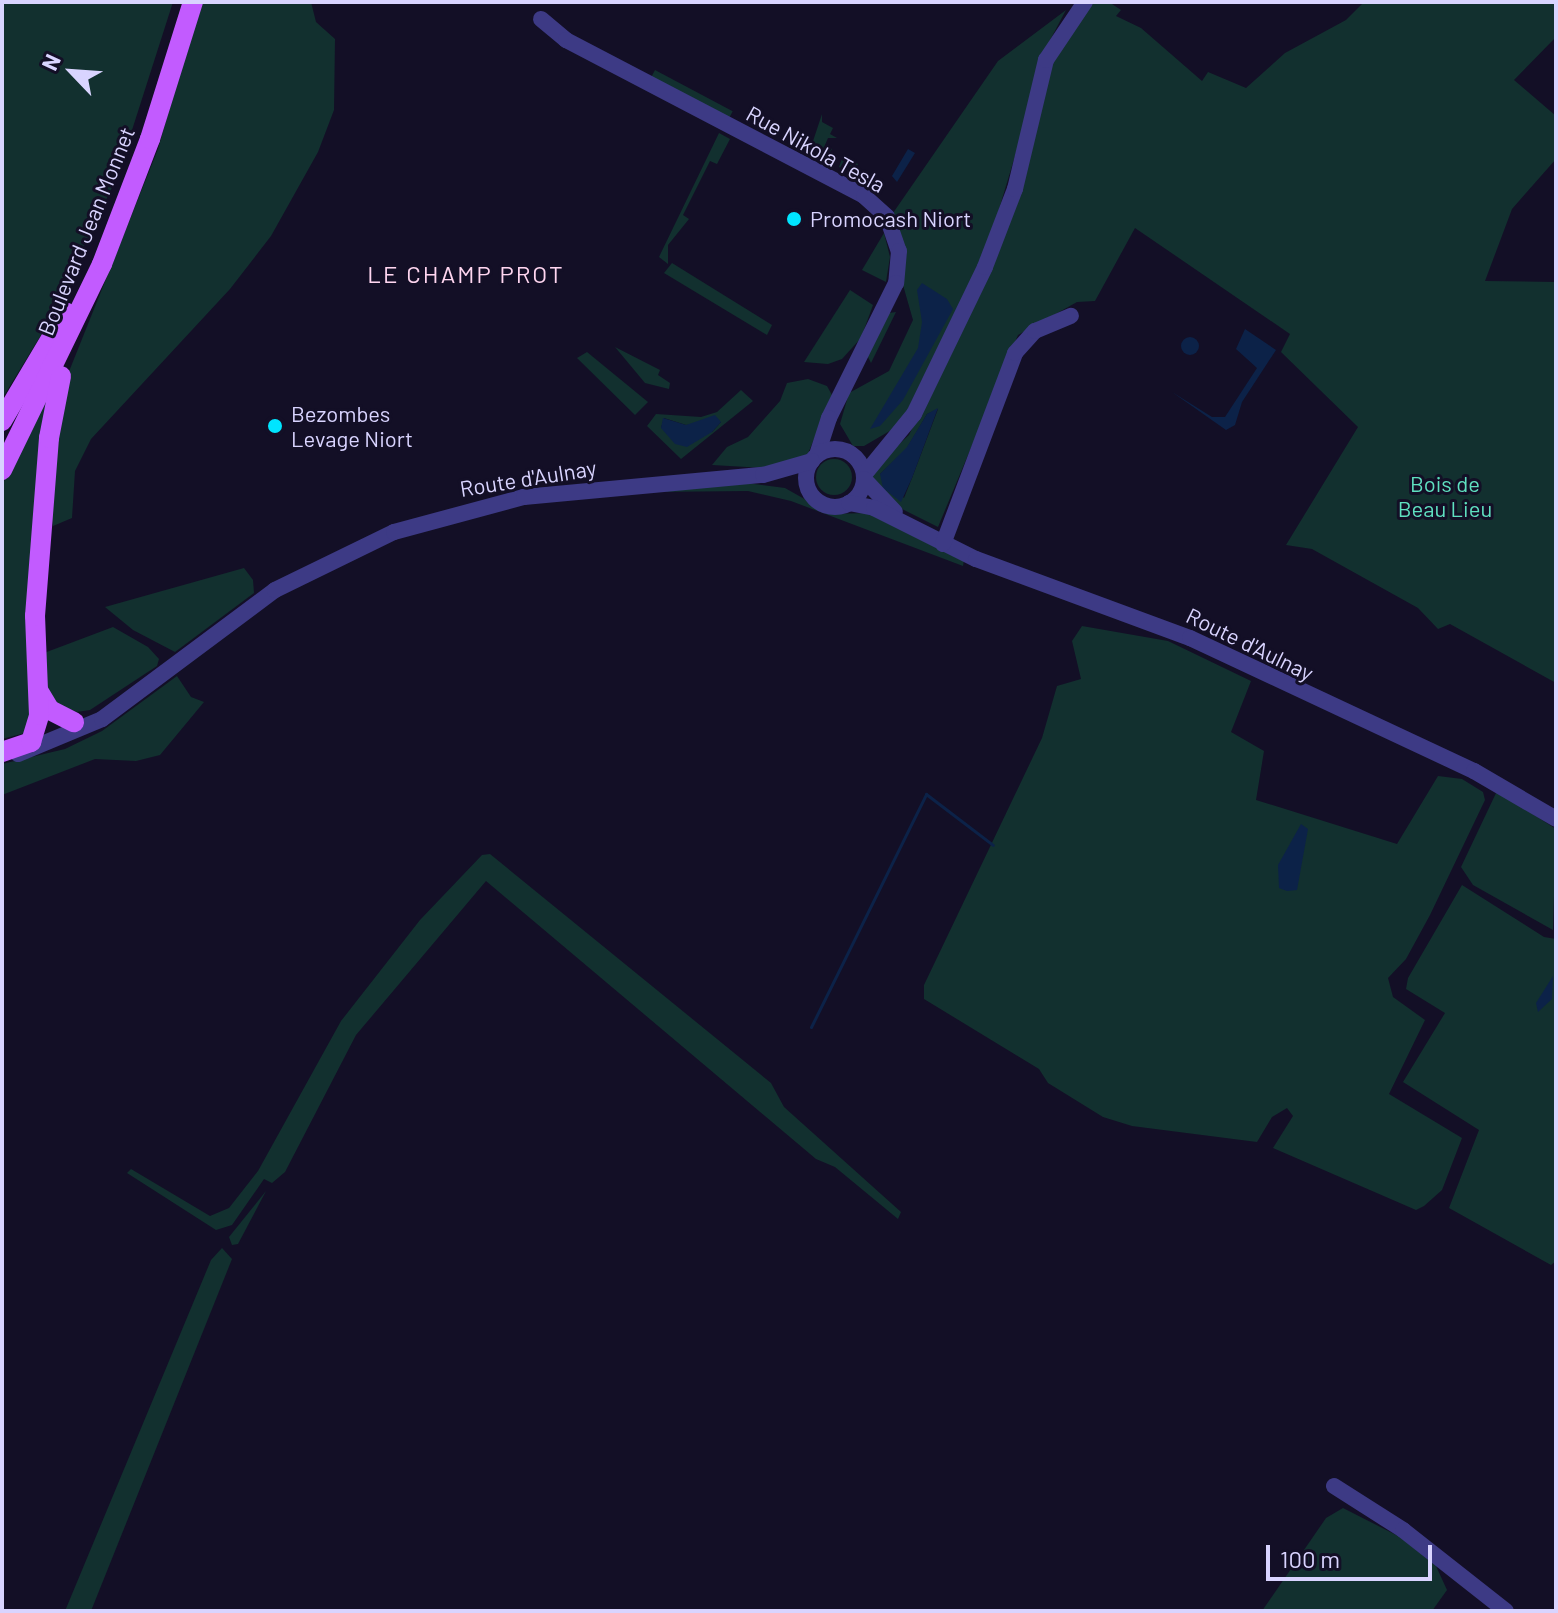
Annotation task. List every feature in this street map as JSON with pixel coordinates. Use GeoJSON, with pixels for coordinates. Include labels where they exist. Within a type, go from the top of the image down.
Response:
{"type":"FeatureCollection","features":[{"type":"Feature","properties":{"kind":"main road","name":"Boulevard Jean Monnet"},"geometry":{"type":"LineString","coordinates":[[2,455],[85,294],[147,127],[185,2]]}},
{"type":"Feature","properties":{"kind":"main road","name":"Boulevard Jean Monnet"},"geometry":{"type":"LineString","coordinates":[[2,470],[85,294],[150,139],[193,2]]}},
{"type":"Feature","properties":{"kind":"main road"},"geometry":{"type":"LineString","coordinates":[[2,421],[85,294]]}},
{"type":"Feature","properties":{"kind":"main road"},"geometry":{"type":"LineString","coordinates":[[2,755],[26,746],[34,737],[39,691],[35,616],[53,409],[88,310],[85,294]]}},
{"type":"Feature","properties":{"kind":"main road"},"geometry":{"type":"LineString","coordinates":[[39,691],[50,710],[74,722]]}},
{"type":"Feature","properties":{"kind":"street"},"geometry":{"type":"LineString","coordinates":[[905,428],[848,452],[814,458],[809,490],[828,506],[849,503],[864,477],[905,428],[997,237],[1018,177],[1046,60],[1085,2]]}},
{"type":"Feature","properties":{"kind":"street","name":"Rue Nikola Tesla"},"geometry":{"type":"LineString","coordinates":[[541,19],[566,40],[864,196],[887,217],[899,251],[896,283],[814,458]]}},
{"type":"Feature","properties":{"kind":"street"},"geometry":{"type":"LineString","coordinates":[[943,544],[1015,353],[1035,331],[1071,316]]}},
{"type":"Feature","properties":{"kind":"street"},"geometry":{"type":"LineString","coordinates":[[835,408],[837,433],[864,477]]}},
{"type":"Feature","properties":{"kind":"street","name":"Route d'Aulnay"},"geometry":{"type":"LineString","coordinates":[[119,706],[237,616],[311,570],[394,532],[492,503],[678,479],[763,475],[814,458]]}},
{"type":"Feature","properties":{"kind":"street","name":"Route d'Aulnay"},"geometry":{"type":"LineString","coordinates":[[763,475],[809,490]]}},
{"type":"Feature","properties":{"kind":"street","name":"Route d'Aulnay"},"geometry":{"type":"LineString","coordinates":[[864,477],[915,528]]}},
{"type":"Feature","properties":{"kind":"street","name":"Route d'Aulnay"},"geometry":{"type":"LineString","coordinates":[[849,503],[874,508],[943,544],[1190,638],[1474,771],[1556,819]]}},
{"type":"Feature","properties":{"kind":"street"},"geometry":{"type":"LineString","coordinates":[[2,745],[34,737],[119,706]]}},
{"type":"Feature","properties":{"kind":"street"},"geometry":{"type":"LineString","coordinates":[[2,755],[70,736],[119,706]]}},
{"type":"Feature","properties":{"kind":"street"},"geometry":{"type":"LineString","coordinates":[[1334,1486],[1403,1530],[1506,1611]]}},
{"type":"Feature","properties":{"kind":"green space"},"geometry":{"type":"Polygon","coordinates":[[[2,2],[173,2],[117,177],[44,330],[2,399],[2,2]]]}},
{"type":"Feature","properties":{"kind":"green space"},"geometry":{"type":"Polygon","coordinates":[[[200,2],[311,2],[316,22],[335,39],[334,110],[318,152],[271,236],[230,289],[91,439],[75,471],[72,518],[53,526],[50,504],[66,379],[158,149],[200,2]]]}},
{"type":"Feature","properties":{"kind":"green space","name":"Bois de Beau Lieu"},"geometry":{"type":"Polygon","coordinates":[[[1094,2],[1109,2],[1121,10],[1116,16],[1141,28],[1202,81],[1208,72],[1246,88],[1285,53],[1346,20],[1364,2],[1556,2],[1556,37],[1514,80],[1556,116],[1556,159],[1512,209],[1485,281],[1556,282],[1556,683],[1450,624],[1438,629],[1418,608],[1312,549],[1286,545],[1358,427],[1281,352],[1290,334],[1135,228],[1095,301],[1077,302],[1018,335],[938,527],[894,505],[871,481],[878,464],[909,435],[964,324],[1050,64],[1094,2]],[[938,409],[927,414],[907,448],[880,474],[904,498],[938,409]]]}},
{"type":"Feature","properties":{"kind":"green space"},"geometry":{"type":"Polygon","coordinates":[[[1066,10],[1049,42],[988,246],[900,425],[864,446],[853,446],[840,424],[849,393],[889,371],[913,320],[903,285],[906,254],[893,213],[998,61],[1066,10]]]}},
{"type":"Feature","properties":{"kind":"green space"},"geometry":{"type":"Polygon","coordinates":[[[655,70],[733,111],[728,119],[651,78],[655,70]]]}},
{"type":"Feature","properties":{"kind":"green space"},"geometry":{"type":"Polygon","coordinates":[[[822,114],[822,122],[833,128],[830,134],[837,138],[828,138],[825,145],[832,149],[826,160],[811,147],[822,114]]]}},
{"type":"Feature","properties":{"kind":"green space"},"geometry":{"type":"Polygon","coordinates":[[[719,133],[730,139],[717,164],[710,161],[683,215],[689,219],[668,245],[668,264],[659,257],[719,133]]]}},
{"type":"Feature","properties":{"kind":"green space"},"geometry":{"type":"Polygon","coordinates":[[[843,156],[858,164],[855,171],[871,184],[839,167],[843,156]]]}},
{"type":"Feature","properties":{"kind":"green space"},"geometry":{"type":"Polygon","coordinates":[[[884,233],[890,257],[886,282],[862,270],[884,233]]]}},
{"type":"Feature","properties":{"kind":"green space"},"geometry":{"type":"Polygon","coordinates":[[[672,263],[772,325],[767,335],[664,273],[672,263]]]}},
{"type":"Feature","properties":{"kind":"green space"},"geometry":{"type":"Polygon","coordinates":[[[850,290],[873,305],[861,338],[842,359],[828,364],[804,362],[850,290]]]}},
{"type":"Feature","properties":{"kind":"green space"},"geometry":{"type":"Polygon","coordinates":[[[896,312],[871,363],[867,355],[889,313],[896,312]]]}},
{"type":"Feature","properties":{"kind":"green space"},"geometry":{"type":"Polygon","coordinates":[[[615,347],[660,370],[658,375],[670,383],[669,389],[645,383],[615,347]]]}},
{"type":"Feature","properties":{"kind":"green space"},"geometry":{"type":"Polygon","coordinates":[[[587,352],[648,402],[635,415],[577,358],[587,352]]]}},
{"type":"Feature","properties":{"kind":"green space"},"geometry":{"type":"Polygon","coordinates":[[[808,379],[827,386],[832,395],[807,456],[766,468],[712,465],[727,447],[748,437],[780,401],[787,383],[808,379]]]}},
{"type":"Feature","properties":{"kind":"green space"},"geometry":{"type":"Polygon","coordinates":[[[741,390],[753,401],[681,459],[647,426],[656,414],[701,417],[717,412],[741,390]],[[664,418],[661,428],[712,432],[721,422],[686,425],[664,418]]]}},
{"type":"Feature","properties":{"kind":"green space"},"geometry":{"type":"Polygon","coordinates":[[[48,398],[33,713],[25,733],[2,739],[2,485],[48,398]]]}},
{"type":"Feature","properties":{"kind":"green space"},"geometry":{"type":"Polygon","coordinates":[[[834,459],[847,464],[852,477],[847,490],[834,495],[821,490],[816,477],[821,464],[834,459]]]}},
{"type":"Feature","properties":{"kind":"green space"},"geometry":{"type":"Polygon","coordinates":[[[731,481],[785,488],[831,514],[868,513],[964,560],[963,566],[791,501],[748,491],[650,492],[731,481]]]}},
{"type":"Feature","properties":{"kind":"green space"},"geometry":{"type":"Polygon","coordinates":[[[244,568],[253,580],[254,593],[175,652],[133,630],[105,607],[244,568]]]}},
{"type":"Feature","properties":{"kind":"green space"},"geometry":{"type":"Polygon","coordinates":[[[1082,626],[1168,641],[1251,681],[1231,732],[1264,751],[1256,800],[1397,844],[1438,776],[1462,779],[1483,792],[1485,800],[1430,915],[1406,959],[1388,978],[1393,997],[1425,1020],[1389,1094],[1462,1138],[1442,1190],[1424,1206],[1416,1210],[1273,1148],[1293,1116],[1287,1108],[1272,1117],[1257,1142],[1132,1126],[1103,1117],[1048,1083],[1039,1069],[924,999],[924,985],[1042,738],[1057,686],[1081,679],[1072,641],[1082,626]]]}},
{"type":"Feature","properties":{"kind":"green space"},"geometry":{"type":"Polygon","coordinates":[[[113,627],[148,647],[159,659],[157,666],[90,710],[77,712],[56,704],[46,689],[44,653],[113,627]]]}},
{"type":"Feature","properties":{"kind":"green space"},"geometry":{"type":"Polygon","coordinates":[[[177,676],[191,697],[204,702],[160,755],[136,761],[95,759],[2,795],[2,764],[65,749],[102,731],[177,676]]]}},
{"type":"Feature","properties":{"kind":"green space"},"geometry":{"type":"Polygon","coordinates":[[[1497,791],[1556,829],[1553,930],[1473,885],[1461,867],[1497,791]]]}},
{"type":"Feature","properties":{"kind":"green space"},"geometry":{"type":"Polygon","coordinates":[[[490,854],[771,1083],[784,1107],[901,1212],[898,1219],[835,1167],[816,1159],[486,881],[356,1035],[285,1172],[272,1183],[264,1179],[232,1225],[216,1230],[127,1173],[131,1169],[210,1216],[229,1208],[258,1171],[341,1021],[420,920],[482,855],[490,854]]]}},
{"type":"Feature","properties":{"kind":"green space"},"geometry":{"type":"Polygon","coordinates":[[[1462,885],[1544,937],[1556,939],[1556,1261],[1551,1265],[1449,1208],[1479,1130],[1403,1082],[1445,1013],[1406,989],[1408,978],[1462,885]]]}},
{"type":"Feature","properties":{"kind":"green space"},"geometry":{"type":"Polygon","coordinates":[[[266,1191],[238,1244],[232,1245],[229,1237],[266,1191]]]}},
{"type":"Feature","properties":{"kind":"green space"},"geometry":{"type":"Polygon","coordinates":[[[222,1248],[232,1259],[91,1611],[65,1611],[211,1260],[222,1248]]]}},
{"type":"Feature","properties":{"kind":"green space"},"geometry":{"type":"Polygon","coordinates":[[[1343,1508],[1400,1537],[1436,1566],[1447,1590],[1432,1611],[1262,1611],[1326,1518],[1343,1508]]]}},
{"type":"Feature","properties":{"kind":"water"},"geometry":{"type":"Polygon","coordinates":[[[908,149],[915,153],[897,182],[892,176],[908,149]]]}},
{"type":"Feature","properties":{"kind":"water"},"geometry":{"type":"Polygon","coordinates":[[[922,283],[947,299],[953,309],[903,400],[880,426],[870,429],[918,348],[922,322],[917,290],[922,283]]]}},
{"type":"Feature","properties":{"kind":"water"},"geometry":{"type":"Polygon","coordinates":[[[1245,329],[1276,350],[1242,402],[1235,425],[1226,430],[1172,392],[1212,417],[1225,417],[1257,368],[1236,349],[1245,329]]]}},
{"type":"Feature","properties":{"kind":"water"},"geometry":{"type":"Polygon","coordinates":[[[1190,337],[1199,346],[1190,355],[1181,346],[1190,337]]]}},
{"type":"Feature","properties":{"kind":"water"},"geometry":{"type":"Polygon","coordinates":[[[938,408],[901,502],[883,488],[880,474],[907,447],[927,414],[938,408]]]}},
{"type":"Feature","properties":{"kind":"water"},"geometry":{"type":"Polygon","coordinates":[[[715,415],[721,422],[712,432],[687,447],[675,444],[661,428],[663,418],[686,425],[715,415]]]}},
{"type":"Feature","properties":{"kind":"water"},"geometry":{"type":"Polygon","coordinates":[[[1301,824],[1308,829],[1297,890],[1287,891],[1279,888],[1278,865],[1301,824]]]}},
{"type":"Feature","properties":{"kind":"water"},"geometry":{"type":"Polygon","coordinates":[[[1553,976],[1552,999],[1538,1012],[1536,1003],[1553,976]]]}},
{"type":"Feature","properties":{"kind":"waterway"},"geometry":{"type":"LineString","coordinates":[[811,1027],[926,794],[993,845]]}},
{"type":"Feature","properties":{"kind":"place","name":"Promocash Niort"},"geometry":{"type":"Point","coordinates":[794,219]}},
{"type":"Feature","properties":{"kind":"place","name":"Bezombes Levage Niort"},"geometry":{"type":"Point","coordinates":[275,426]}},
{"type":"Feature","properties":{"kind":"district","name":"LE CHAMP PROT"},"geometry":{"type":"Point","coordinates":[466,274]}}]}
